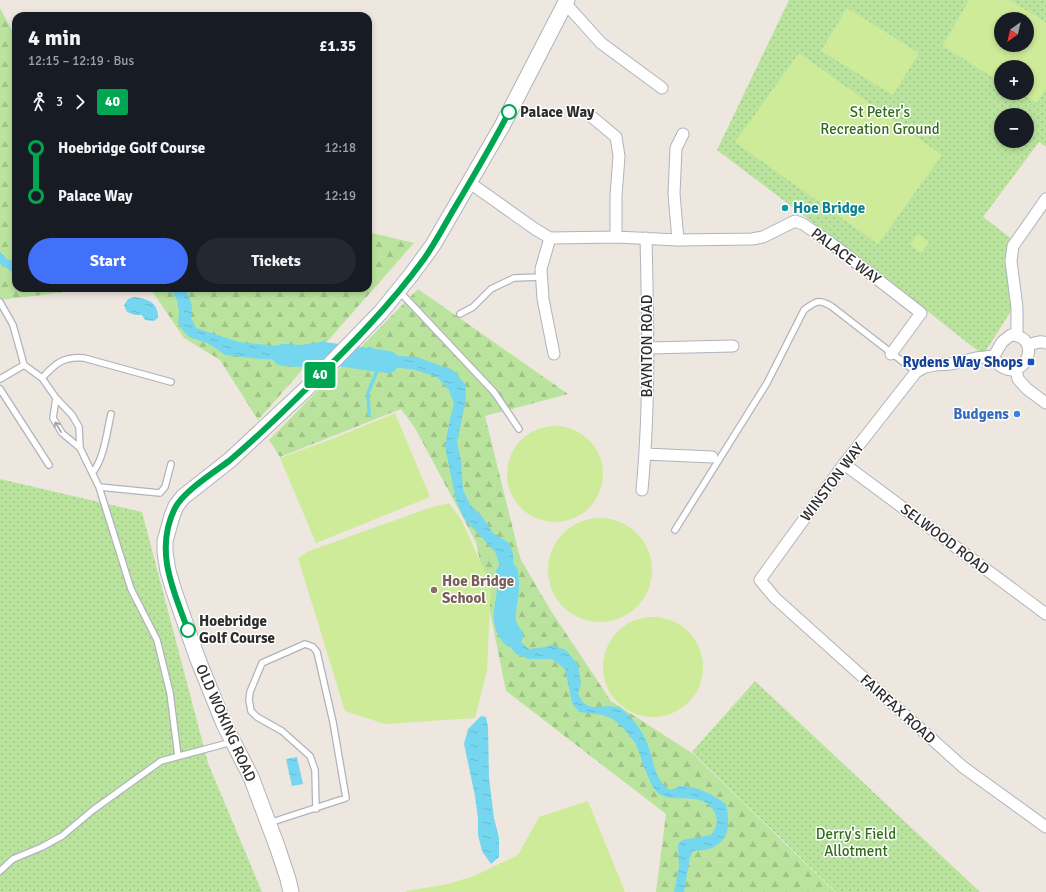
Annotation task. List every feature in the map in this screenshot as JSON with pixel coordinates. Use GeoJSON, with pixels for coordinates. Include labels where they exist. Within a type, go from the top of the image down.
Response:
{"type":"FeatureCollection","features":[{"type":"Feature","properties":{"kind":"main road","name":"OLD WOKING ROAD"},"geometry":{"type":"LineString","coordinates":[[290,892],[288,879],[269,823],[251,777],[233,742],[197,657],[174,591],[168,571],[165,552],[167,530],[176,506],[183,497],[230,460],[306,389],[362,332],[399,291],[424,258],[470,183],[502,126],[566,2]]}},
{"type":"Feature","properties":{"kind":"street"},"geometry":{"type":"LineString","coordinates":[[566,2],[601,43],[662,88]]}},
{"type":"Feature","properties":{"kind":"street"},"geometry":{"type":"LineString","coordinates":[[592,117],[616,137],[619,156],[616,196],[616,237]]}},
{"type":"Feature","properties":{"kind":"street"},"geometry":{"type":"LineString","coordinates":[[678,240],[674,194],[676,148],[683,134]]}},
{"type":"Feature","properties":{"kind":"street"},"geometry":{"type":"LineString","coordinates":[[470,183],[535,230],[550,238],[541,269],[541,277],[543,298],[554,354]]}},
{"type":"Feature","properties":{"kind":"street"},"geometry":{"type":"LineString","coordinates":[[1017,335],[1018,308],[1011,261],[1012,246],[1046,200]]}},
{"type":"Feature","properties":{"kind":"street","name":"PALACE WAY"},"geometry":{"type":"LineString","coordinates":[[550,238],[616,237],[678,240],[752,239],[763,237],[795,221],[803,224],[832,244],[921,313],[891,354]]}},
{"type":"Feature","properties":{"kind":"street","name":"BAYNTON ROAD"},"geometry":{"type":"LineString","coordinates":[[642,490],[645,454],[648,348],[646,238]]}},
{"type":"Feature","properties":{"kind":"street"},"geometry":{"type":"LineString","coordinates":[[1011,335],[1017,335],[1023,338],[1029,345],[1029,356],[1016,370],[1007,370],[1001,367],[994,356],[1002,342],[1011,335]]}},
{"type":"Feature","properties":{"kind":"street"},"geometry":{"type":"LineString","coordinates":[[1029,345],[1036,342],[1046,343]]}},
{"type":"Feature","properties":{"kind":"street"},"geometry":{"type":"LineString","coordinates":[[648,348],[733,346]]}},
{"type":"Feature","properties":{"kind":"street"},"geometry":{"type":"LineString","coordinates":[[916,372],[925,367],[994,356]]}},
{"type":"Feature","properties":{"kind":"street"},"geometry":{"type":"LineString","coordinates":[[1016,370],[1018,379],[1022,384],[1046,403]]}},
{"type":"Feature","properties":{"kind":"street","name":"WINSTON WAY"},"geometry":{"type":"LineString","coordinates":[[760,580],[844,464],[916,372]]}},
{"type":"Feature","properties":{"kind":"street"},"geometry":{"type":"LineString","coordinates":[[645,454],[712,457]]}},
{"type":"Feature","properties":{"kind":"street","name":"SELWOOD ROAD"},"geometry":{"type":"LineString","coordinates":[[844,464],[1046,614]]}},
{"type":"Feature","properties":{"kind":"street","name":"FAIRFAX ROAD"},"geometry":{"type":"LineString","coordinates":[[760,580],[775,598],[963,767],[1046,827]]}},
{"type":"Feature","properties":{"kind":"lane"},"geometry":{"type":"LineString","coordinates":[[460,314],[473,308],[491,290],[514,278],[541,277]]}},
{"type":"Feature","properties":{"kind":"lane"},"geometry":{"type":"LineString","coordinates":[[399,291],[494,392],[519,429]]}},
{"type":"Feature","properties":{"kind":"lane"},"geometry":{"type":"LineString","coordinates":[[675,530],[767,383],[804,310],[814,302],[821,301],[831,306],[916,372]]}},
{"type":"Feature","properties":{"kind":"lane"},"geometry":{"type":"LineString","coordinates":[[0,302],[13,325],[24,365],[42,378],[56,398],[72,415],[79,427],[80,448],[99,487],[131,589],[157,640],[170,693],[178,756]]}},
{"type":"Feature","properties":{"kind":"lane"},"geometry":{"type":"LineString","coordinates":[[42,378],[53,366],[74,357],[84,358],[171,382]]}},
{"type":"Feature","properties":{"kind":"lane"},"geometry":{"type":"LineString","coordinates":[[0,379],[24,365]]}},
{"type":"Feature","properties":{"kind":"lane"},"geometry":{"type":"LineString","coordinates":[[0,389],[49,465]]}},
{"type":"Feature","properties":{"kind":"lane"},"geometry":{"type":"LineString","coordinates":[[56,398],[53,418],[62,433],[80,448]]}},
{"type":"Feature","properties":{"kind":"lane"},"geometry":{"type":"LineString","coordinates":[[92,473],[96,468],[102,453],[111,414]]}},
{"type":"Feature","properties":{"kind":"lane"},"geometry":{"type":"LineString","coordinates":[[99,487],[160,493],[166,487],[171,464]]}},
{"type":"Feature","properties":{"kind":"lane"},"geometry":{"type":"LineString","coordinates":[[269,823],[316,809],[346,798],[333,722],[317,652],[313,647],[305,644],[262,663],[250,692],[249,707],[252,713],[282,731],[310,756],[315,770],[316,809]]}},
{"type":"Feature","properties":{"kind":"lane"},"geometry":{"type":"LineString","coordinates":[[0,871],[13,859],[42,847],[62,836],[93,810],[161,761],[233,742]]}},
{"type":"Feature","properties":{"kind":"green space","name":"St Peter's Recreation Ground"},"geometry":{"type":"Polygon","coordinates":[[[789,0],[1046,0],[1046,147],[1039,142],[983,217],[1012,239],[1007,249],[1007,258],[1013,308],[983,355],[882,275],[717,150],[789,0]]]}},
{"type":"Feature","properties":{"kind":"green space"},"geometry":{"type":"Polygon","coordinates":[[[969,0],[1009,0],[1029,12],[994,12],[994,52],[1034,52],[1034,15],[1046,22],[1046,89],[1037,103],[1032,100],[1034,100],[1034,60],[994,60],[994,78],[942,46],[969,0]]]}},
{"type":"Feature","properties":{"kind":"green space"},"geometry":{"type":"Polygon","coordinates":[[[0,8],[12,30],[12,292],[65,292],[0,300],[0,8]]]}},
{"type":"Feature","properties":{"kind":"green space"},"geometry":{"type":"Polygon","coordinates":[[[847,8],[919,53],[893,95],[821,51],[847,8]]]}},
{"type":"Feature","properties":{"kind":"green space"},"geometry":{"type":"Polygon","coordinates":[[[799,53],[942,155],[878,244],[735,142],[799,53]]]}},
{"type":"Feature","properties":{"kind":"green space"},"geometry":{"type":"Polygon","coordinates":[[[372,233],[414,243],[372,291],[372,233]]]}},
{"type":"Feature","properties":{"kind":"green space"},"geometry":{"type":"Polygon","coordinates":[[[918,234],[929,242],[921,253],[910,245],[918,234]]]}},
{"type":"Feature","properties":{"kind":"green space"},"geometry":{"type":"Polygon","coordinates":[[[418,289],[568,394],[485,416],[520,558],[551,611],[611,701],[692,753],[835,892],[656,892],[666,814],[506,691],[476,542],[415,428],[401,409],[280,457],[269,440],[418,289]]]}},
{"type":"Feature","properties":{"kind":"green space"},"geometry":{"type":"Polygon","coordinates":[[[153,292],[371,292],[258,420],[220,360],[184,338],[153,292]]]}},
{"type":"Feature","properties":{"kind":"green space"},"geometry":{"type":"Polygon","coordinates":[[[395,413],[430,497],[316,543],[280,458],[337,437],[395,413]]]}},
{"type":"Feature","properties":{"kind":"green space"},"geometry":{"type":"Polygon","coordinates":[[[555,426],[573,430],[582,434],[589,440],[595,447],[599,456],[603,474],[599,492],[595,501],[589,508],[582,514],[573,518],[555,522],[537,518],[528,514],[521,508],[515,501],[511,492],[507,474],[511,456],[515,447],[521,440],[528,434],[537,430],[555,426]]]}},
{"type":"Feature","properties":{"kind":"green space"},"geometry":{"type":"Polygon","coordinates":[[[0,479],[142,512],[208,763],[262,892],[0,892],[0,479]]]}},
{"type":"Feature","properties":{"kind":"green space"},"geometry":{"type":"Polygon","coordinates":[[[449,503],[462,521],[491,585],[487,670],[475,718],[385,724],[345,711],[298,558],[309,551],[432,507],[449,503]]]}},
{"type":"Feature","properties":{"kind":"green space"},"geometry":{"type":"Polygon","coordinates":[[[600,518],[620,522],[637,533],[648,550],[652,570],[648,590],[637,607],[620,618],[600,622],[580,618],[563,607],[552,590],[548,570],[552,550],[563,533],[580,522],[600,518]]]}},
{"type":"Feature","properties":{"kind":"green space"},"geometry":{"type":"Polygon","coordinates":[[[653,617],[672,621],[688,632],[699,648],[703,667],[699,686],[688,702],[672,713],[653,717],[634,713],[618,702],[607,686],[603,667],[607,648],[618,632],[634,621],[653,617]]]}},
{"type":"Feature","properties":{"kind":"green space","name":"Derry's Field Allotment"},"geometry":{"type":"Polygon","coordinates":[[[755,681],[980,892],[836,892],[692,752],[755,681]]]}},
{"type":"Feature","properties":{"kind":"green space"},"geometry":{"type":"Polygon","coordinates":[[[588,801],[625,892],[406,892],[444,885],[474,876],[518,855],[539,817],[588,801]]]}},
{"type":"Feature","properties":{"kind":"water"},"geometry":{"type":"Polygon","coordinates":[[[0,252],[7,259],[12,261],[12,272],[0,264],[0,252]]]}},
{"type":"Feature","properties":{"kind":"water"},"geometry":{"type":"Polygon","coordinates":[[[172,292],[187,292],[192,305],[191,318],[196,328],[239,342],[311,348],[328,338],[307,361],[261,359],[225,355],[205,342],[191,338],[184,332],[178,323],[179,308],[172,292]]]}},
{"type":"Feature","properties":{"kind":"water"},"geometry":{"type":"Polygon","coordinates":[[[134,297],[151,302],[158,313],[158,318],[154,321],[145,320],[142,315],[135,315],[127,312],[124,305],[128,299],[134,297]]]}},
{"type":"Feature","properties":{"kind":"water"},"geometry":{"type":"Polygon","coordinates":[[[369,346],[385,355],[417,357],[453,370],[465,384],[466,398],[457,443],[461,460],[463,490],[471,506],[481,515],[493,533],[509,543],[513,553],[515,604],[500,602],[502,595],[500,566],[495,552],[465,520],[456,501],[445,446],[454,404],[449,390],[437,377],[415,370],[354,363],[369,346]]]}},
{"type":"Feature","properties":{"kind":"water"},"geometry":{"type":"Polygon","coordinates":[[[499,608],[516,610],[514,623],[515,632],[519,640],[529,649],[551,645],[566,650],[578,665],[581,683],[578,694],[583,702],[592,707],[614,706],[623,710],[631,717],[646,740],[655,770],[665,786],[670,790],[680,786],[688,786],[699,789],[711,794],[726,804],[728,824],[725,836],[716,846],[705,850],[693,851],[690,857],[684,892],[674,892],[679,867],[678,845],[682,840],[711,835],[717,819],[710,805],[695,799],[664,797],[658,793],[650,782],[638,750],[631,737],[609,717],[579,712],[572,703],[565,669],[552,659],[529,659],[516,654],[504,639],[499,625],[499,608]]]}},
{"type":"Feature","properties":{"kind":"water"},"geometry":{"type":"Polygon","coordinates":[[[481,716],[486,717],[488,727],[489,778],[494,818],[499,838],[499,857],[491,864],[482,851],[478,835],[478,818],[475,796],[464,744],[468,729],[481,716]]]}},
{"type":"Feature","properties":{"kind":"water"},"geometry":{"type":"Polygon","coordinates":[[[297,757],[303,784],[292,786],[286,759],[297,757]]]}},
{"type":"Feature","properties":{"kind":"waterway"},"geometry":{"type":"LineString","coordinates":[[283,355],[302,356],[323,353],[388,362]]}},
{"type":"Feature","properties":{"kind":"waterway"},"geometry":{"type":"LineString","coordinates":[[369,415],[368,393],[381,361]]}},
{"type":"Feature","properties":{"kind":"waterway"},"geometry":{"type":"LineString","coordinates":[[507,573],[508,589],[505,619],[508,630],[512,636]]}},
{"type":"Feature","properties":{"kind":"bus line","name":"40"},"geometry":{"type":"LineString","coordinates":[[188,630],[168,571],[165,552],[167,530],[176,506],[183,497],[230,460],[266,428],[381,312],[433,245],[470,183],[509,112]]}},
{"type":"Feature","properties":{"kind":"place","name":"Palace Way"},"geometry":{"type":"Point","coordinates":[509,112]}},
{"type":"Feature","properties":{"kind":"place","name":"Hoe Bridge"},"geometry":{"type":"Point","coordinates":[785,208]}},
{"type":"Feature","properties":{"kind":"place","name":"Rydens Way Shops"},"geometry":{"type":"Point","coordinates":[1031,362]}},
{"type":"Feature","properties":{"kind":"place","name":"Budgens"},"geometry":{"type":"Point","coordinates":[1017,414]}},
{"type":"Feature","properties":{"kind":"place","name":"Hoe Bridge School"},"geometry":{"type":"Point","coordinates":[434,590]}},
{"type":"Feature","properties":{"kind":"place","name":"Hoebridge Golf Course"},"geometry":{"type":"Point","coordinates":[188,630]}}]}
